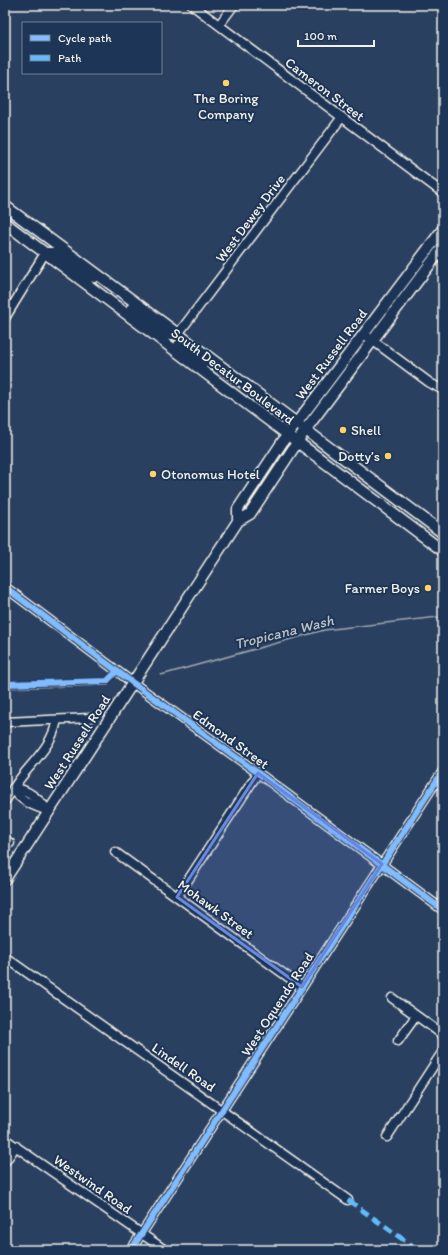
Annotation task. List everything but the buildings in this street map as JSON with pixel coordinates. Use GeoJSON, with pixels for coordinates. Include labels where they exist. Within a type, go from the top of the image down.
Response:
{"type":"FeatureCollection","features":[{"type":"Feature","properties":{"kind":"main road","name":"South Decatur Boulevard"},"geometry":{"type":"LineString","coordinates":[[5,206],[223,367],[443,533]]}},
{"type":"Feature","properties":{"kind":"main road","name":"South Decatur Boulevard"},"geometry":{"type":"LineString","coordinates":[[5,223],[443,551]]}},
{"type":"Feature","properties":{"kind":"main road","name":"West Russell Road"},"geometry":{"type":"LineString","coordinates":[[238,521],[238,508],[288,435],[443,229]]}},
{"type":"Feature","properties":{"kind":"main road","name":"West Russell Road"},"geometry":{"type":"LineString","coordinates":[[5,879],[238,521],[250,514],[306,429],[443,247]]}},
{"type":"Feature","properties":{"kind":"main road"},"geometry":{"type":"LineString","coordinates":[[46,253],[56,253],[85,273],[106,280]]}},
{"type":"Feature","properties":{"kind":"main road"},"geometry":{"type":"LineString","coordinates":[[114,304],[127,306],[168,334],[178,334]]}},
{"type":"Feature","properties":{"kind":"main road"},"geometry":{"type":"LineString","coordinates":[[162,340],[171,340],[201,360],[223,367]]}},
{"type":"Feature","properties":{"kind":"street","name":"Cameron Street"},"geometry":{"type":"LineString","coordinates":[[192,5],[443,193]]}},
{"type":"Feature","properties":{"kind":"street"},"geometry":{"type":"LineString","coordinates":[[219,25],[234,5]]}},
{"type":"Feature","properties":{"kind":"street","name":"West Dewey Drive"},"geometry":{"type":"LineString","coordinates":[[178,334],[342,118]]}},
{"type":"Feature","properties":{"kind":"street"},"geometry":{"type":"LineString","coordinates":[[5,318],[46,253]]}},
{"type":"Feature","properties":{"kind":"street"},"geometry":{"type":"LineString","coordinates":[[364,335],[374,340],[430,383],[443,390]]}},
{"type":"Feature","properties":{"kind":"street","name":"Edmond Street"},"geometry":{"type":"LineString","coordinates":[[5,587],[133,683],[258,773],[443,910]]}},
{"type":"Feature","properties":{"kind":"street"},"geometry":{"type":"LineString","coordinates":[[5,722],[90,718]]}},
{"type":"Feature","properties":{"kind":"street"},"geometry":{"type":"LineString","coordinates":[[5,801],[13,788],[33,765],[55,732],[57,720]]}},
{"type":"Feature","properties":{"kind":"street","name":"West Oquendo Road"},"geometry":{"type":"LineString","coordinates":[[131,1250],[443,771]]}},
{"type":"Feature","properties":{"kind":"street"},"geometry":{"type":"LineString","coordinates":[[177,896],[258,773]]}},
{"type":"Feature","properties":{"kind":"street"},"geometry":{"type":"LineString","coordinates":[[13,788],[16,794],[35,807],[49,811]]}},
{"type":"Feature","properties":{"kind":"street","name":"Mohawk Street"},"geometry":{"type":"LineString","coordinates":[[115,852],[302,987]]}},
{"type":"Feature","properties":{"kind":"street","name":"Lindell Road"},"geometry":{"type":"LineString","coordinates":[[5,957],[348,1200]]}},
{"type":"Feature","properties":{"kind":"street"},"geometry":{"type":"LineString","coordinates":[[392,998],[443,1035]]}},
{"type":"Feature","properties":{"kind":"street"},"geometry":{"type":"LineString","coordinates":[[398,1041],[416,1016]]}},
{"type":"Feature","properties":{"kind":"street"},"geometry":{"type":"LineString","coordinates":[[387,1137],[443,1050]]}},
{"type":"Feature","properties":{"kind":"street","name":"Westwind Road"},"geometry":{"type":"LineString","coordinates":[[5,1139],[165,1250]]}},
{"type":"Feature","properties":{"kind":"street"},"geometry":{"type":"LineString","coordinates":[[5,1162],[16,1146]]}},
{"type":"Feature","properties":{"kind":"highlighted area"},"geometry":{"type":"Polygon","coordinates":[[[258,773],[382,864],[302,987],[177,897],[258,773]]]}},
{"type":"Feature","properties":{"kind":"waterway","name":"Tropicana Wash"},"geometry":{"type":"LineString","coordinates":[[161,675],[324,630],[438,617]]}},
{"type":"Feature","properties":{"kind":"waterway","name":"Tropicana Wash"},"geometry":{"type":"LineString","coordinates":[[5,688],[108,685]]}},
{"type":"Feature","properties":{"kind":"marked path"},"geometry":{"type":"LineString","coordinates":[[348,1200],[418,1250]]}},
{"type":"Feature","properties":{"kind":"cycle path"},"geometry":{"type":"LineString","coordinates":[[5,587],[133,683],[258,773],[443,910]]}},
{"type":"Feature","properties":{"kind":"cycle path"},"geometry":{"type":"LineString","coordinates":[[5,684],[107,681],[117,671]]}},
{"type":"Feature","properties":{"kind":"cycle path"},"geometry":{"type":"LineString","coordinates":[[131,1250],[443,771]]}},
{"type":"Feature","properties":{"kind":"place","name":"The Boring Company"},"geometry":{"type":"Point","coordinates":[226,83]}},
{"type":"Feature","properties":{"kind":"place","name":"Shell"},"geometry":{"type":"Point","coordinates":[343,430]}},
{"type":"Feature","properties":{"kind":"place","name":"Dotty’s"},"geometry":{"type":"Point","coordinates":[388,456]}},
{"type":"Feature","properties":{"kind":"place","name":"Otonomus Hotel"},"geometry":{"type":"Point","coordinates":[153,474]}},
{"type":"Feature","properties":{"kind":"place","name":"Farmer Boys"},"geometry":{"type":"Point","coordinates":[428,588]}}]}
